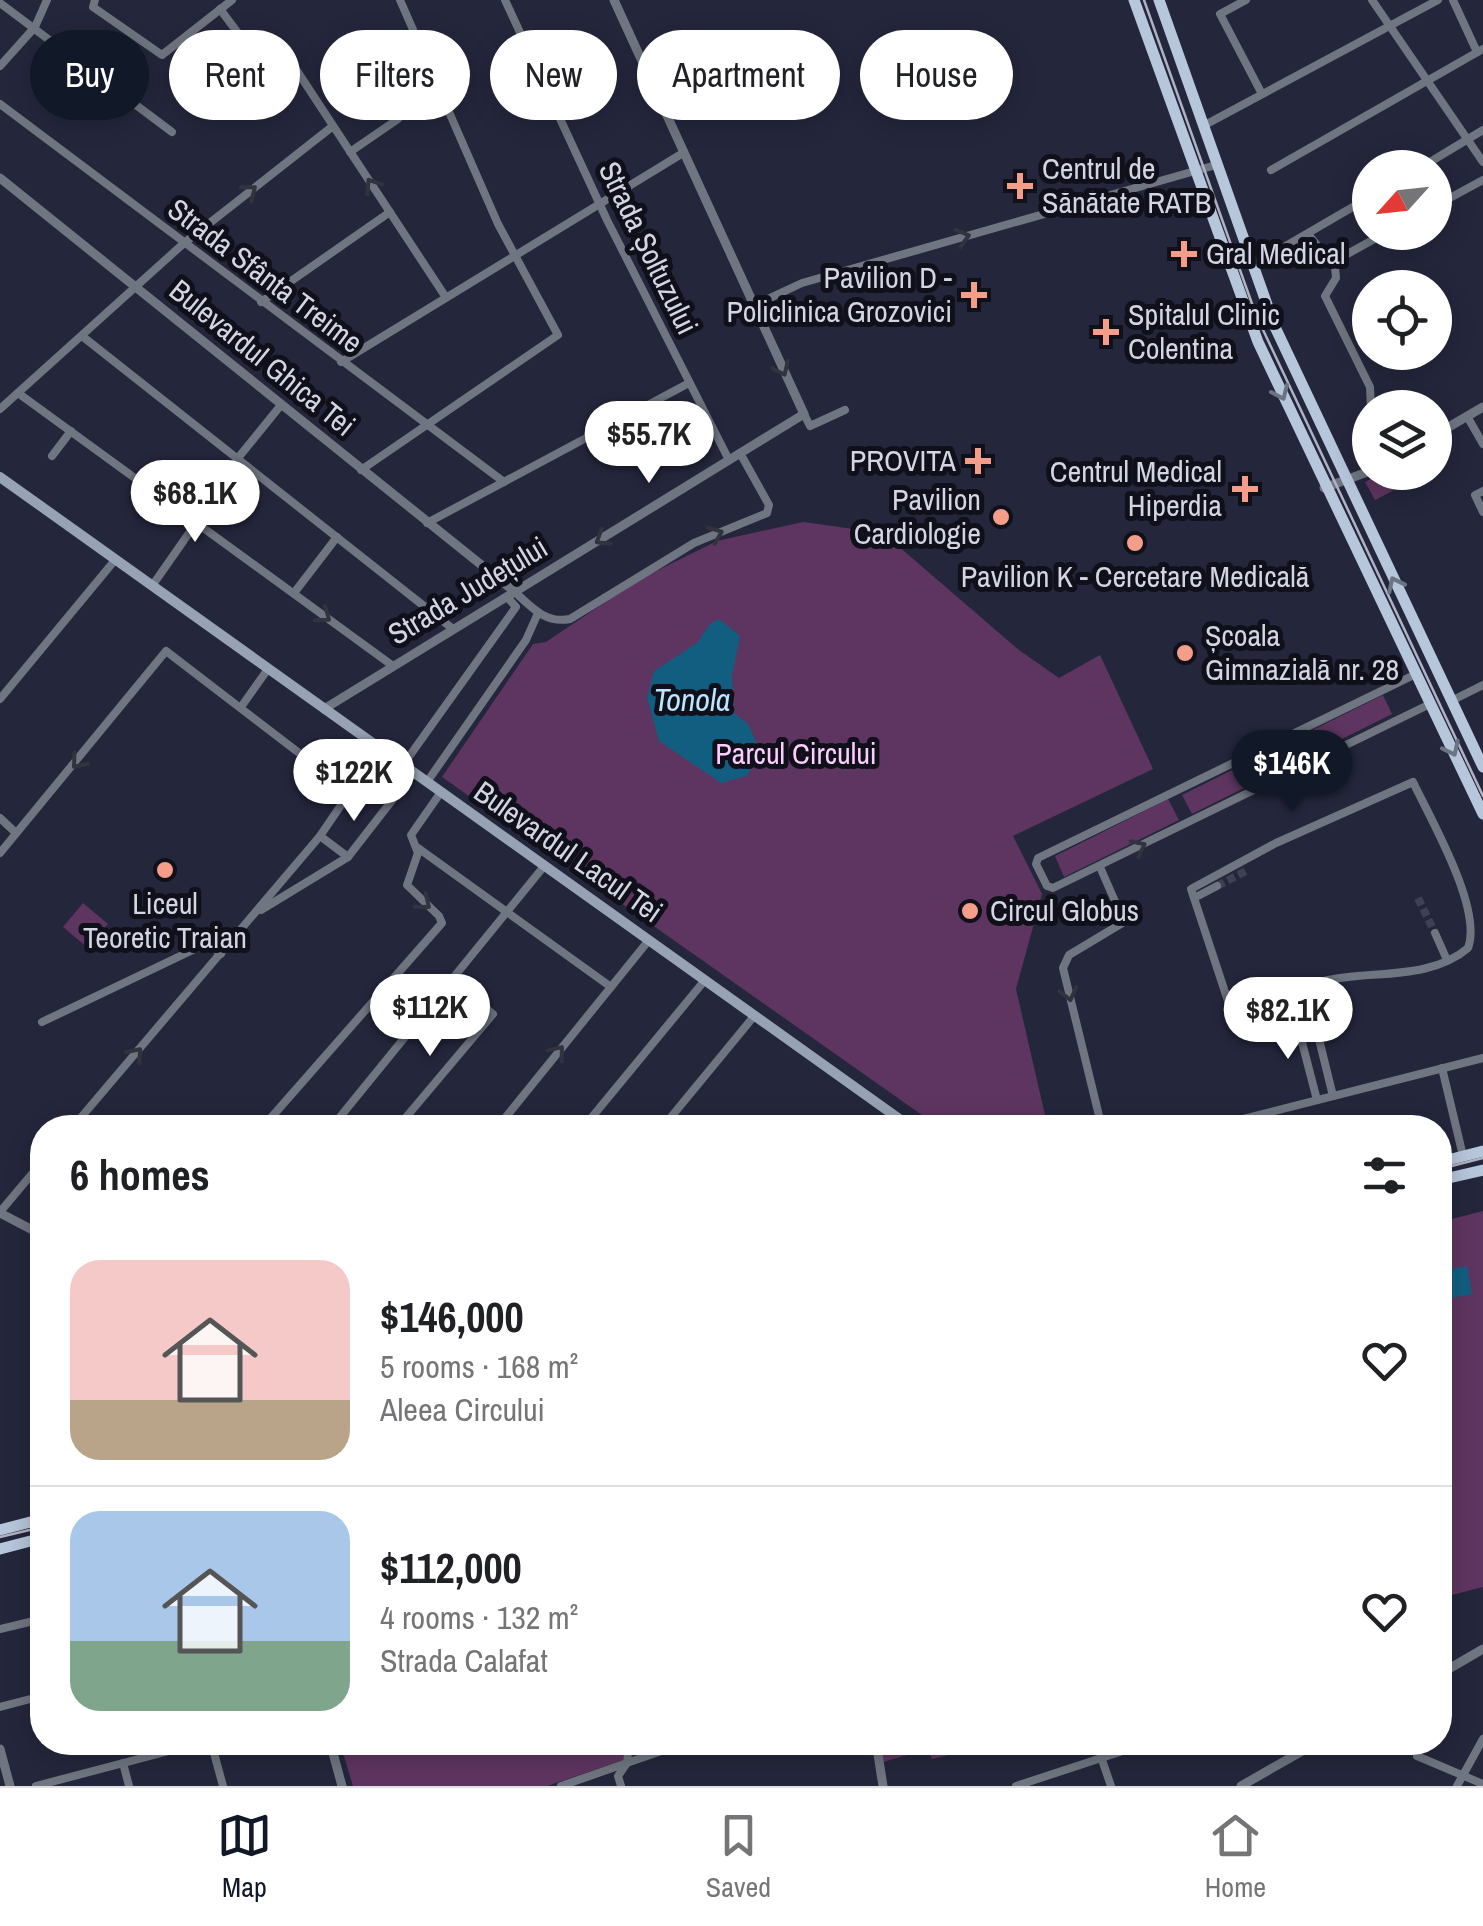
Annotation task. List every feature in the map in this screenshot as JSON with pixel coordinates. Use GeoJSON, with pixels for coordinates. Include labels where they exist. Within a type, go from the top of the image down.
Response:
{"type":"FeatureCollection","features":[{"type":"Feature","properties":{"kind":"main road"},"geometry":{"type":"LineString","coordinates":[[1134,0],[1249,319],[1324,488],[1483,814]]}},
{"type":"Feature","properties":{"kind":"main road"},"geometry":{"type":"LineString","coordinates":[[1159,0],[1252,265],[1346,483],[1483,767]]}},
{"type":"Feature","properties":{"kind":"main road","name":"Bulevardul Lacul Tei"},"geometry":{"type":"LineString","coordinates":[[0,477],[894,1115]]}},
{"type":"Feature","properties":{"kind":"main road"},"geometry":{"type":"LineString","coordinates":[[1452,1159],[1483,1151]]}},
{"type":"Feature","properties":{"kind":"main road"},"geometry":{"type":"LineString","coordinates":[[1452,1177],[1483,1170]]}},
{"type":"Feature","properties":{"kind":"main road"},"geometry":{"type":"LineString","coordinates":[[0,1530],[30,1521]]}},
{"type":"Feature","properties":{"kind":"main road"},"geometry":{"type":"LineString","coordinates":[[0,1549],[30,1541]]}},
{"type":"Feature","properties":{"kind":"street"},"geometry":{"type":"LineString","coordinates":[[0,66],[34,27],[47,0]]}},
{"type":"Feature","properties":{"kind":"street"},"geometry":{"type":"LineString","coordinates":[[95,0],[93,6],[162,55],[232,0]]}},
{"type":"Feature","properties":{"kind":"street"},"geometry":{"type":"LineString","coordinates":[[360,470],[557,339],[513,254],[400,0]]}},
{"type":"Feature","properties":{"kind":"street","name":"Strada Șoltuzului"},"geometry":{"type":"LineString","coordinates":[[505,0],[599,202],[729,460]]}},
{"type":"Feature","properties":{"kind":"street"},"geometry":{"type":"LineString","coordinates":[[614,0],[810,426],[845,410]]}},
{"type":"Feature","properties":{"kind":"street"},"geometry":{"type":"LineString","coordinates":[[1246,0],[1220,14],[1262,94]]}},
{"type":"Feature","properties":{"kind":"street"},"geometry":{"type":"LineString","coordinates":[[1372,0],[1483,162]]}},
{"type":"Feature","properties":{"kind":"street"},"geometry":{"type":"LineString","coordinates":[[1203,126],[1438,0]]}},
{"type":"Feature","properties":{"kind":"street"},"geometry":{"type":"LineString","coordinates":[[1271,170],[1480,51],[1453,0]]}},
{"type":"Feature","properties":{"kind":"street"},"geometry":{"type":"LineString","coordinates":[[0,3],[172,132]]}},
{"type":"Feature","properties":{"kind":"street"},"geometry":{"type":"LineString","coordinates":[[220,10],[235,30]]}},
{"type":"Feature","properties":{"kind":"street"},"geometry":{"type":"LineString","coordinates":[[300,76],[445,296]]}},
{"type":"Feature","properties":{"kind":"street","name":"Strada Sfânta Treime"},"geometry":{"type":"LineString","coordinates":[[0,104],[504,482]]}},
{"type":"Feature","properties":{"kind":"street"},"geometry":{"type":"LineString","coordinates":[[350,152],[397,120]]}},
{"type":"Feature","properties":{"kind":"street"},"geometry":{"type":"LineString","coordinates":[[0,409],[183,244],[333,126]]}},
{"type":"Feature","properties":{"kind":"street"},"geometry":{"type":"LineString","coordinates":[[1450,150],[1483,130]]}},
{"type":"Feature","properties":{"kind":"street"},"geometry":{"type":"LineString","coordinates":[[341,362],[683,153]]}},
{"type":"Feature","properties":{"kind":"street"},"geometry":{"type":"LineString","coordinates":[[754,306],[802,283],[1216,165]]}},
{"type":"Feature","properties":{"kind":"street"},"geometry":{"type":"LineString","coordinates":[[1452,197],[1483,180]]}},
{"type":"Feature","properties":{"kind":"street","name":"Bulevardul Ghica Tei"},"geometry":{"type":"LineString","coordinates":[[2,182],[511,594]]}},
{"type":"Feature","properties":{"kind":"street"},"geometry":{"type":"LineString","coordinates":[[1252,265],[1352,208]]}},
{"type":"Feature","properties":{"kind":"street"},"geometry":{"type":"LineString","coordinates":[[261,302],[390,212]]}},
{"type":"Feature","properties":{"kind":"street"},"geometry":{"type":"LineString","coordinates":[[1308,234],[1333,262],[1336,278],[1325,296],[1370,390]]}},
{"type":"Feature","properties":{"kind":"street"},"geometry":{"type":"LineString","coordinates":[[1333,262],[1355,250]]}},
{"type":"Feature","properties":{"kind":"street"},"geometry":{"type":"LineString","coordinates":[[82,336],[454,629]]}},
{"type":"Feature","properties":{"kind":"street"},"geometry":{"type":"LineString","coordinates":[[427,524],[690,384]]}},
{"type":"Feature","properties":{"kind":"street"},"geometry":{"type":"LineString","coordinates":[[18,394],[393,666]]}},
{"type":"Feature","properties":{"kind":"street"},"geometry":{"type":"LineString","coordinates":[[238,458],[280,405]]}},
{"type":"Feature","properties":{"kind":"street"},"geometry":{"type":"LineString","coordinates":[[1452,425],[1483,407]]}},
{"type":"Feature","properties":{"kind":"street","name":"Strada Județului"},"geometry":{"type":"LineString","coordinates":[[324,708],[804,414]]}},
{"type":"Feature","properties":{"kind":"street"},"geometry":{"type":"LineString","coordinates":[[1467,416],[1483,444]]}},
{"type":"Feature","properties":{"kind":"street"},"geometry":{"type":"LineString","coordinates":[[52,456],[70,431]]}},
{"type":"Feature","properties":{"kind":"street","name":"Strada Județului"},"geometry":{"type":"LineString","coordinates":[[427,782],[536,618],[570,619],[694,543],[767,513],[769,505],[740,453]]}},
{"type":"Feature","properties":{"kind":"street"},"geometry":{"type":"LineString","coordinates":[[1324,488],[1352,480]]}},
{"type":"Feature","properties":{"kind":"street"},"geometry":{"type":"LineString","coordinates":[[1479,493],[1483,512]]}},
{"type":"Feature","properties":{"kind":"street"},"geometry":{"type":"LineString","coordinates":[[152,586],[196,522]]}},
{"type":"Feature","properties":{"kind":"street"},"geometry":{"type":"LineString","coordinates":[[294,593],[337,537]]}},
{"type":"Feature","properties":{"kind":"street"},"geometry":{"type":"LineString","coordinates":[[0,700],[115,560]]}},
{"type":"Feature","properties":{"kind":"street"},"geometry":{"type":"LineString","coordinates":[[511,594],[536,618]]}},
{"type":"Feature","properties":{"kind":"street"},"geometry":{"type":"LineString","coordinates":[[511,594],[516,607],[536,618]]}},
{"type":"Feature","properties":{"kind":"street"},"geometry":{"type":"LineString","coordinates":[[403,765],[516,607]]}},
{"type":"Feature","properties":{"kind":"street"},"geometry":{"type":"LineString","coordinates":[[0,853],[166,651],[350,792],[320,836],[83,1115]]}},
{"type":"Feature","properties":{"kind":"street"},"geometry":{"type":"LineString","coordinates":[[240,707],[268,668]]}},
{"type":"Feature","properties":{"kind":"street"},"geometry":{"type":"LineString","coordinates":[[1416,674],[1036,860],[1050,888],[1430,704]]}},
{"type":"Feature","properties":{"kind":"street"},"geometry":{"type":"LineString","coordinates":[[1451,701],[1483,684]]}},
{"type":"Feature","properties":{"kind":"street"},"geometry":{"type":"LineString","coordinates":[[257,912],[307,886],[348,856],[414,772]]}},
{"type":"Feature","properties":{"kind":"street"},"geometry":{"type":"LineString","coordinates":[[1412,782],[1469,913],[1470,944],[1448,960],[1367,978],[1323,981],[1242,1013],[1231,1009],[1192,890],[1276,843],[1412,782]]}},
{"type":"Feature","properties":{"kind":"street"},"geometry":{"type":"LineString","coordinates":[[442,792],[411,835],[418,848],[611,987]]}},
{"type":"Feature","properties":{"kind":"street"},"geometry":{"type":"LineString","coordinates":[[0,818],[16,833]]}},
{"type":"Feature","properties":{"kind":"street"},"geometry":{"type":"LineString","coordinates":[[320,836],[348,856]]}},
{"type":"Feature","properties":{"kind":"street"},"geometry":{"type":"LineString","coordinates":[[273,1115],[442,924],[440,916],[407,885],[418,848]]}},
{"type":"Feature","properties":{"kind":"street"},"geometry":{"type":"LineString","coordinates":[[342,1115],[544,866]]}},
{"type":"Feature","properties":{"kind":"street"},"geometry":{"type":"LineString","coordinates":[[1099,1115],[1063,968],[1069,956],[1124,922],[1100,867]]}},
{"type":"Feature","properties":{"kind":"street"},"geometry":{"type":"LineString","coordinates":[[1194,898],[1217,886]]}},
{"type":"Feature","properties":{"kind":"street"},"geometry":{"type":"LineString","coordinates":[[1435,934],[1448,960]]}},
{"type":"Feature","properties":{"kind":"street"},"geometry":{"type":"LineString","coordinates":[[507,1115],[649,940]]}},
{"type":"Feature","properties":{"kind":"street"},"geometry":{"type":"LineString","coordinates":[[42,1022],[197,948],[211,946],[221,954]]}},
{"type":"Feature","properties":{"kind":"street"},"geometry":{"type":"LineString","coordinates":[[408,1115],[492,1014],[452,980]]}},
{"type":"Feature","properties":{"kind":"street"},"geometry":{"type":"LineString","coordinates":[[593,1115],[705,980]]}},
{"type":"Feature","properties":{"kind":"street"},"geometry":{"type":"LineString","coordinates":[[1290,996],[1317,1100]]}},
{"type":"Feature","properties":{"kind":"street"},"geometry":{"type":"LineString","coordinates":[[1295,1014],[1308,1011],[1313,1015],[1333,1096]]}},
{"type":"Feature","properties":{"kind":"street"},"geometry":{"type":"LineString","coordinates":[[673,1115],[755,1016]]}},
{"type":"Feature","properties":{"kind":"street"},"geometry":{"type":"LineString","coordinates":[[1259,1115],[1483,1058]]}},
{"type":"Feature","properties":{"kind":"street"},"geometry":{"type":"LineString","coordinates":[[1442,1068],[1463,1156]]}},
{"type":"Feature","properties":{"kind":"street"},"geometry":{"type":"LineString","coordinates":[[30,1176],[0,1212],[30,1228]]}},
{"type":"Feature","properties":{"kind":"street"},"geometry":{"type":"LineString","coordinates":[[0,1629],[30,1622]]}},
{"type":"Feature","properties":{"kind":"street"},"geometry":{"type":"LineString","coordinates":[[1452,1667],[1483,1650]]}},
{"type":"Feature","properties":{"kind":"street"},"geometry":{"type":"LineString","coordinates":[[0,1707],[30,1699]]}},
{"type":"Feature","properties":{"kind":"street"},"geometry":{"type":"LineString","coordinates":[[1458,1786],[1483,1739]]}},
{"type":"Feature","properties":{"kind":"street"},"geometry":{"type":"LineString","coordinates":[[0,1749],[10,1786]]}},
{"type":"Feature","properties":{"kind":"street"},"geometry":{"type":"LineString","coordinates":[[36,1786],[153,1755]]}},
{"type":"Feature","properties":{"kind":"street"},"geometry":{"type":"LineString","coordinates":[[215,1755],[224,1786]]}},
{"type":"Feature","properties":{"kind":"street"},"geometry":{"type":"LineString","coordinates":[[334,1755],[342,1786]]}},
{"type":"Feature","properties":{"kind":"street"},"geometry":{"type":"LineString","coordinates":[[621,1786],[618,1776],[628,1763],[628,1755]]}},
{"type":"Feature","properties":{"kind":"street"},"geometry":{"type":"LineString","coordinates":[[561,1786],[650,1755]]}},
{"type":"Feature","properties":{"kind":"street"},"geometry":{"type":"LineString","coordinates":[[878,1755],[884,1786]]}},
{"type":"Feature","properties":{"kind":"street"},"geometry":{"type":"LineString","coordinates":[[1016,1786],[1108,1755]]}},
{"type":"Feature","properties":{"kind":"street"},"geometry":{"type":"LineString","coordinates":[[1241,1786],[1295,1755]]}},
{"type":"Feature","properties":{"kind":"street"},"geometry":{"type":"LineString","coordinates":[[1417,1756],[1483,1784]]}},
{"type":"Feature","properties":{"kind":"street"},"geometry":{"type":"LineString","coordinates":[[1101,1757],[1111,1786]]}},
{"type":"Feature","properties":{"kind":"street"},"geometry":{"type":"LineString","coordinates":[[122,1763],[129,1786]]}},
{"type":"Feature","properties":{"kind":"green space"},"geometry":{"type":"Polygon","coordinates":[[[1369,490],[1394,490],[1375,500],[1369,490]]]}},
{"type":"Feature","properties":{"kind":"green space","name":"Parcul Circului"},"geometry":{"type":"Polygon","coordinates":[[[803,522],[883,533],[1019,650],[1059,678],[1100,655],[1153,769],[1013,836],[1042,894],[1016,989],[1045,1115],[922,1115],[442,777],[533,644],[546,642],[638,580],[717,541],[803,522]]]}},
{"type":"Feature","properties":{"kind":"green space"},"geometry":{"type":"Polygon","coordinates":[[[1383,695],[1392,714],[1192,814],[1182,795],[1383,695]]]}},
{"type":"Feature","properties":{"kind":"green space"},"geometry":{"type":"Polygon","coordinates":[[[1168,799],[1179,820],[1064,877],[1055,856],[1168,799]]]}},
{"type":"Feature","properties":{"kind":"green space"},"geometry":{"type":"Polygon","coordinates":[[[83,903],[108,924],[88,948],[63,927],[83,903]]]}},
{"type":"Feature","properties":{"kind":"green space"},"geometry":{"type":"Polygon","coordinates":[[[1483,1211],[1483,1587],[1452,1595],[1452,1219],[1483,1211]]]}},
{"type":"Feature","properties":{"kind":"green space"},"geometry":{"type":"Polygon","coordinates":[[[344,1755],[624,1755],[623,1760],[547,1786],[353,1786],[344,1755]]]}},
{"type":"Feature","properties":{"kind":"green space"},"geometry":{"type":"Polygon","coordinates":[[[882,1755],[907,1755],[883,1762],[882,1755]]]}},
{"type":"Feature","properties":{"kind":"water","name":"Tonola"},"geometry":{"type":"Polygon","coordinates":[[[719,619],[740,636],[732,675],[734,713],[748,724],[761,752],[747,776],[721,783],[659,741],[647,698],[654,671],[697,643],[710,624],[719,619]]]}},
{"type":"Feature","properties":{"kind":"water"},"geometry":{"type":"Polygon","coordinates":[[[1467,1266],[1472,1294],[1452,1298],[1452,1269],[1467,1266]]]}},
{"type":"Feature","properties":{"kind":"tunnel"},"geometry":{"type":"LineString","coordinates":[[1217,886],[1246,871]]}},
{"type":"Feature","properties":{"kind":"tunnel"},"geometry":{"type":"LineString","coordinates":[[1418,898],[1435,933]]}},
{"type":"Feature","properties":{"kind":"tram line"},"geometry":{"type":"LineString","coordinates":[[1144,0],[1256,315],[1483,796]]}},
{"type":"Feature","properties":{"kind":"tram line"},"geometry":{"type":"LineString","coordinates":[[1452,1166],[1483,1158]]}},
{"type":"Feature","properties":{"kind":"tram line"},"geometry":{"type":"LineString","coordinates":[[0,1537],[30,1530]]}},
{"type":"Feature","properties":{"kind":"place","name":"Centrul de Sănătate RATB"},"geometry":{"type":"Point","coordinates":[1020,186]}},
{"type":"Feature","properties":{"kind":"place","name":"Gral Medical"},"geometry":{"type":"Point","coordinates":[1184,254]}},
{"type":"Feature","properties":{"kind":"place","name":"Pavilion D - Policlinica Grozovici"},"geometry":{"type":"Point","coordinates":[974,295]}},
{"type":"Feature","properties":{"kind":"place","name":"Spitalul Clinic Colentina"},"geometry":{"type":"Point","coordinates":[1106,332]}},
{"type":"Feature","properties":{"kind":"place","name":"PROVITA"},"geometry":{"type":"Point","coordinates":[978,461]}},
{"type":"Feature","properties":{"kind":"place","name":"Centrul Medical Hiperdia"},"geometry":{"type":"Point","coordinates":[1245,489]}},
{"type":"Feature","properties":{"kind":"place","name":"Pavilion Cardiologie"},"geometry":{"type":"Point","coordinates":[1001,517]}},
{"type":"Feature","properties":{"kind":"place","name":"Pavilion K - Cercetare Medicală"},"geometry":{"type":"Point","coordinates":[1135,543]}},
{"type":"Feature","properties":{"kind":"place","name":"Școala Gimnazială nr. 28"},"geometry":{"type":"Point","coordinates":[1185,653]}},
{"type":"Feature","properties":{"kind":"place","name":"Liceul Teoretic Traian"},"geometry":{"type":"Point","coordinates":[165,870]}},
{"type":"Feature","properties":{"kind":"place","name":"Circul Globus"},"geometry":{"type":"Point","coordinates":[970,911]}}]}
